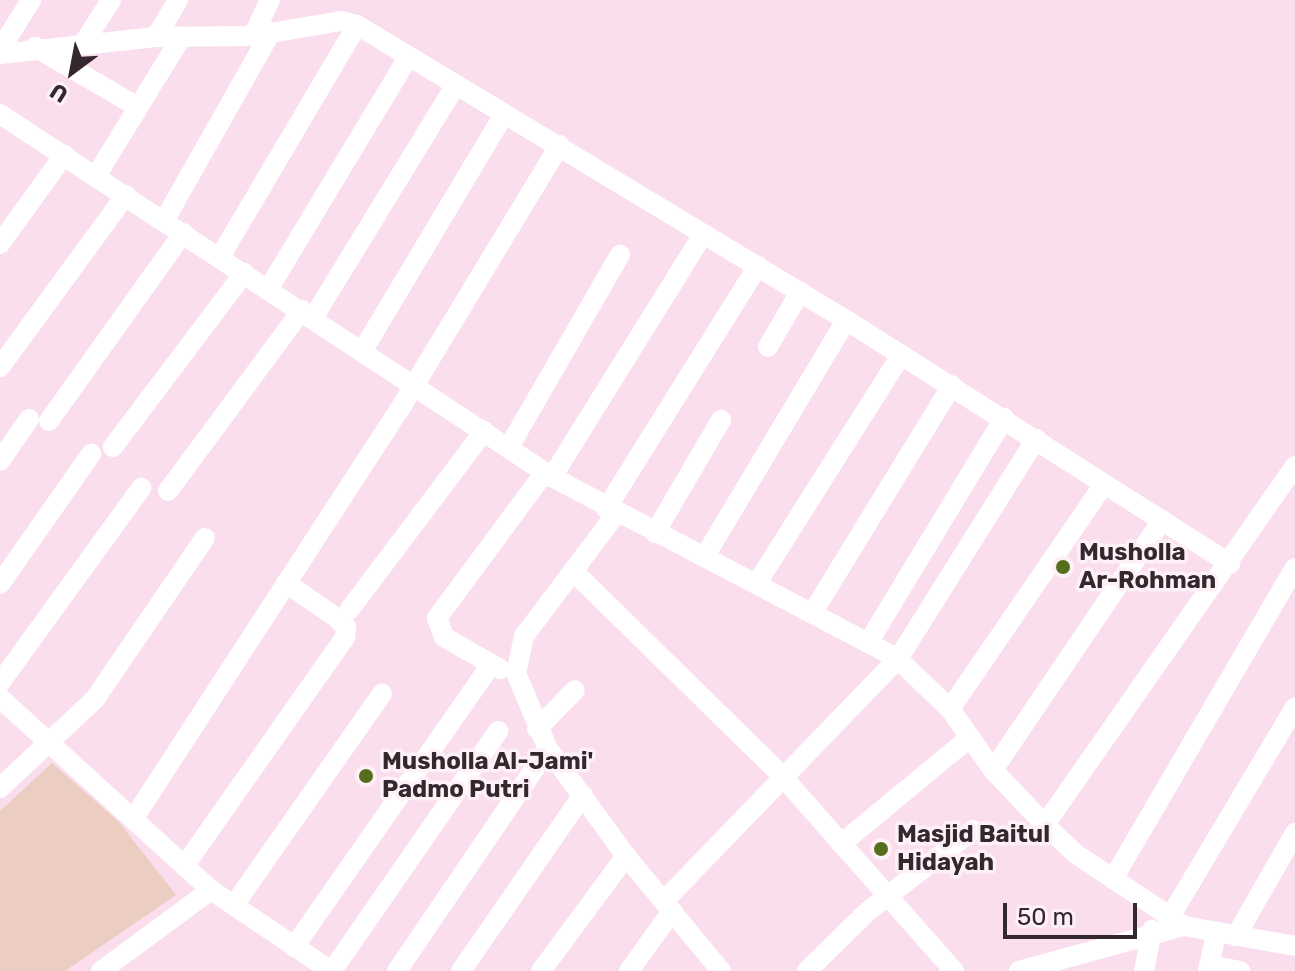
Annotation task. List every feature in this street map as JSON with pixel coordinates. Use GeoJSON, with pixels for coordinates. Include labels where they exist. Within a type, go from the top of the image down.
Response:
{"type":"FeatureCollection","features":[{"type":"Feature","properties":{"kind":"street"},"geometry":{"type":"LineString","coordinates":[[0,52],[31,0]]}},
{"type":"Feature","properties":{"kind":"street"},"geometry":{"type":"LineString","coordinates":[[83,44],[111,0]]}},
{"type":"Feature","properties":{"kind":"street"},"geometry":{"type":"LineString","coordinates":[[156,37],[178,0]]}},
{"type":"Feature","properties":{"kind":"street"},"geometry":{"type":"LineString","coordinates":[[164,221],[262,34],[270,0]]}},
{"type":"Feature","properties":{"kind":"street"},"geometry":{"type":"LineString","coordinates":[[0,52],[156,37],[262,34],[341,21],[357,25],[408,58],[560,145],[952,385],[1230,564]]}},
{"type":"Feature","properties":{"kind":"street"},"geometry":{"type":"LineString","coordinates":[[220,257],[357,25]]}},
{"type":"Feature","properties":{"kind":"street"},"geometry":{"type":"LineString","coordinates":[[96,176],[182,36]]}},
{"type":"Feature","properties":{"kind":"street"},"geometry":{"type":"LineString","coordinates":[[35,47],[138,107]]}},
{"type":"Feature","properties":{"kind":"street"},"geometry":{"type":"LineString","coordinates":[[269,288],[408,58]]}},
{"type":"Feature","properties":{"kind":"street"},"geometry":{"type":"LineString","coordinates":[[168,491],[308,314],[456,85]]}},
{"type":"Feature","properties":{"kind":"street"},"geometry":{"type":"LineString","coordinates":[[363,350],[504,114]]}},
{"type":"Feature","properties":{"kind":"street"},"geometry":{"type":"LineString","coordinates":[[2,120],[126,195],[415,383],[548,474],[611,511],[705,556],[898,659],[950,709],[993,770],[1045,825],[1113,879],[1177,921],[1226,934],[1295,946]]}},
{"type":"Feature","properties":{"kind":"street"},"geometry":{"type":"LineString","coordinates":[[134,818],[415,383],[560,145]]}},
{"type":"Feature","properties":{"kind":"street"},"geometry":{"type":"LineString","coordinates":[[0,244],[64,155]]}},
{"type":"Feature","properties":{"kind":"street"},"geometry":{"type":"LineString","coordinates":[[0,367],[126,195]]}},
{"type":"Feature","properties":{"kind":"street"},"geometry":{"type":"LineString","coordinates":[[0,461],[39,420],[183,233]]}},
{"type":"Feature","properties":{"kind":"street"},"geometry":{"type":"LineString","coordinates":[[516,673],[490,666],[444,637],[437,618],[548,474],[703,234]]}},
{"type":"Feature","properties":{"kind":"street"},"geometry":{"type":"LineString","coordinates":[[509,447],[620,255]]}},
{"type":"Feature","properties":{"kind":"street"},"geometry":{"type":"LineString","coordinates":[[712,967],[548,749],[516,673],[524,636],[573,571],[611,511],[758,266]]}},
{"type":"Feature","properties":{"kind":"street"},"geometry":{"type":"LineString","coordinates":[[113,447],[244,273]]}},
{"type":"Feature","properties":{"kind":"street"},"geometry":{"type":"LineString","coordinates":[[768,347],[800,292]]}},
{"type":"Feature","properties":{"kind":"street"},"geometry":{"type":"LineString","coordinates":[[705,556],[846,320]]}},
{"type":"Feature","properties":{"kind":"street"},"geometry":{"type":"LineString","coordinates":[[757,583],[901,355]]}},
{"type":"Feature","properties":{"kind":"street"},"geometry":{"type":"LineString","coordinates":[[813,612],[952,385]]}},
{"type":"Feature","properties":{"kind":"street"},"geometry":{"type":"LineString","coordinates":[[868,643],[1004,418]]}},
{"type":"Feature","properties":{"kind":"street"},"geometry":{"type":"LineString","coordinates":[[655,533],[721,420]]}},
{"type":"Feature","properties":{"kind":"street"},"geometry":{"type":"LineString","coordinates":[[350,609],[484,431]]}},
{"type":"Feature","properties":{"kind":"street"},"geometry":{"type":"LineString","coordinates":[[629,971],[668,906],[783,777],[898,659],[1036,439]]}},
{"type":"Feature","properties":{"kind":"street"},"geometry":{"type":"LineString","coordinates":[[0,584],[91,454]]}},
{"type":"Feature","properties":{"kind":"street"},"geometry":{"type":"LineString","coordinates":[[1045,825],[1230,564],[1295,466]]}},
{"type":"Feature","properties":{"kind":"street"},"geometry":{"type":"LineString","coordinates":[[950,709],[1104,484]]}},
{"type":"Feature","properties":{"kind":"street"},"geometry":{"type":"LineString","coordinates":[[0,683],[141,488]]}},
{"type":"Feature","properties":{"kind":"street"},"geometry":{"type":"LineString","coordinates":[[993,770],[1162,520]]}},
{"type":"Feature","properties":{"kind":"street"},"geometry":{"type":"LineString","coordinates":[[0,788],[95,699],[205,538]]}},
{"type":"Feature","properties":{"kind":"street"},"geometry":{"type":"LineString","coordinates":[[1113,879],[1295,568]]}},
{"type":"Feature","properties":{"kind":"street"},"geometry":{"type":"LineString","coordinates":[[573,571],[783,777],[954,971]]}},
{"type":"Feature","properties":{"kind":"street"},"geometry":{"type":"LineString","coordinates":[[185,865],[345,637],[346,627],[337,618],[286,583]]}},
{"type":"Feature","properties":{"kind":"street"},"geometry":{"type":"LineString","coordinates":[[294,947],[490,666]]}},
{"type":"Feature","properties":{"kind":"street"},"geometry":{"type":"LineString","coordinates":[[537,729],[575,690]]}},
{"type":"Feature","properties":{"kind":"street"},"geometry":{"type":"LineString","coordinates":[[234,905],[382,694]]}},
{"type":"Feature","properties":{"kind":"street"},"geometry":{"type":"LineString","coordinates":[[0,698],[211,890],[332,971],[498,731]]}},
{"type":"Feature","properties":{"kind":"street"},"geometry":{"type":"LineString","coordinates":[[1019,971],[1177,921],[1295,707]]}},
{"type":"Feature","properties":{"kind":"street"},"geometry":{"type":"LineString","coordinates":[[841,844],[969,738]]}},
{"type":"Feature","properties":{"kind":"street"},"geometry":{"type":"LineString","coordinates":[[397,971],[548,749]]}},
{"type":"Feature","properties":{"kind":"street"},"geometry":{"type":"LineString","coordinates":[[461,971],[583,795]]}},
{"type":"Feature","properties":{"kind":"street"},"geometry":{"type":"LineString","coordinates":[[807,971],[888,896],[973,830]]}},
{"type":"Feature","properties":{"kind":"street"},"geometry":{"type":"LineString","coordinates":[[1240,971],[1209,968],[1226,934],[1295,833]]}},
{"type":"Feature","properties":{"kind":"street"},"geometry":{"type":"LineString","coordinates":[[541,971],[626,856]]}},
{"type":"Feature","properties":{"kind":"street"},"geometry":{"type":"LineString","coordinates":[[101,971],[211,890]]}},
{"type":"Feature","properties":{"kind":"street"},"geometry":{"type":"LineString","coordinates":[[1144,971],[1152,930]]}},
{"type":"Feature","properties":{"kind":"street"},"geometry":{"type":"LineString","coordinates":[[1082,971],[1086,950]]}},
{"type":"Feature","properties":{"kind":"shaded area"},"geometry":{"type":"Polygon","coordinates":[[[52,763],[119,822],[176,895],[65,971],[0,971],[0,811],[52,763]]]}},
{"type":"Feature","properties":{"kind":"place","name":"Musholla Ar-Rohman"},"geometry":{"type":"Point","coordinates":[1063,567]}},
{"type":"Feature","properties":{"kind":"place","name":"Musholla Al-Jami' Padmo Putri"},"geometry":{"type":"Point","coordinates":[366,776]}},
{"type":"Feature","properties":{"kind":"place","name":"Masjid Baitul Hidayah"},"geometry":{"type":"Point","coordinates":[881,849]}}]}
